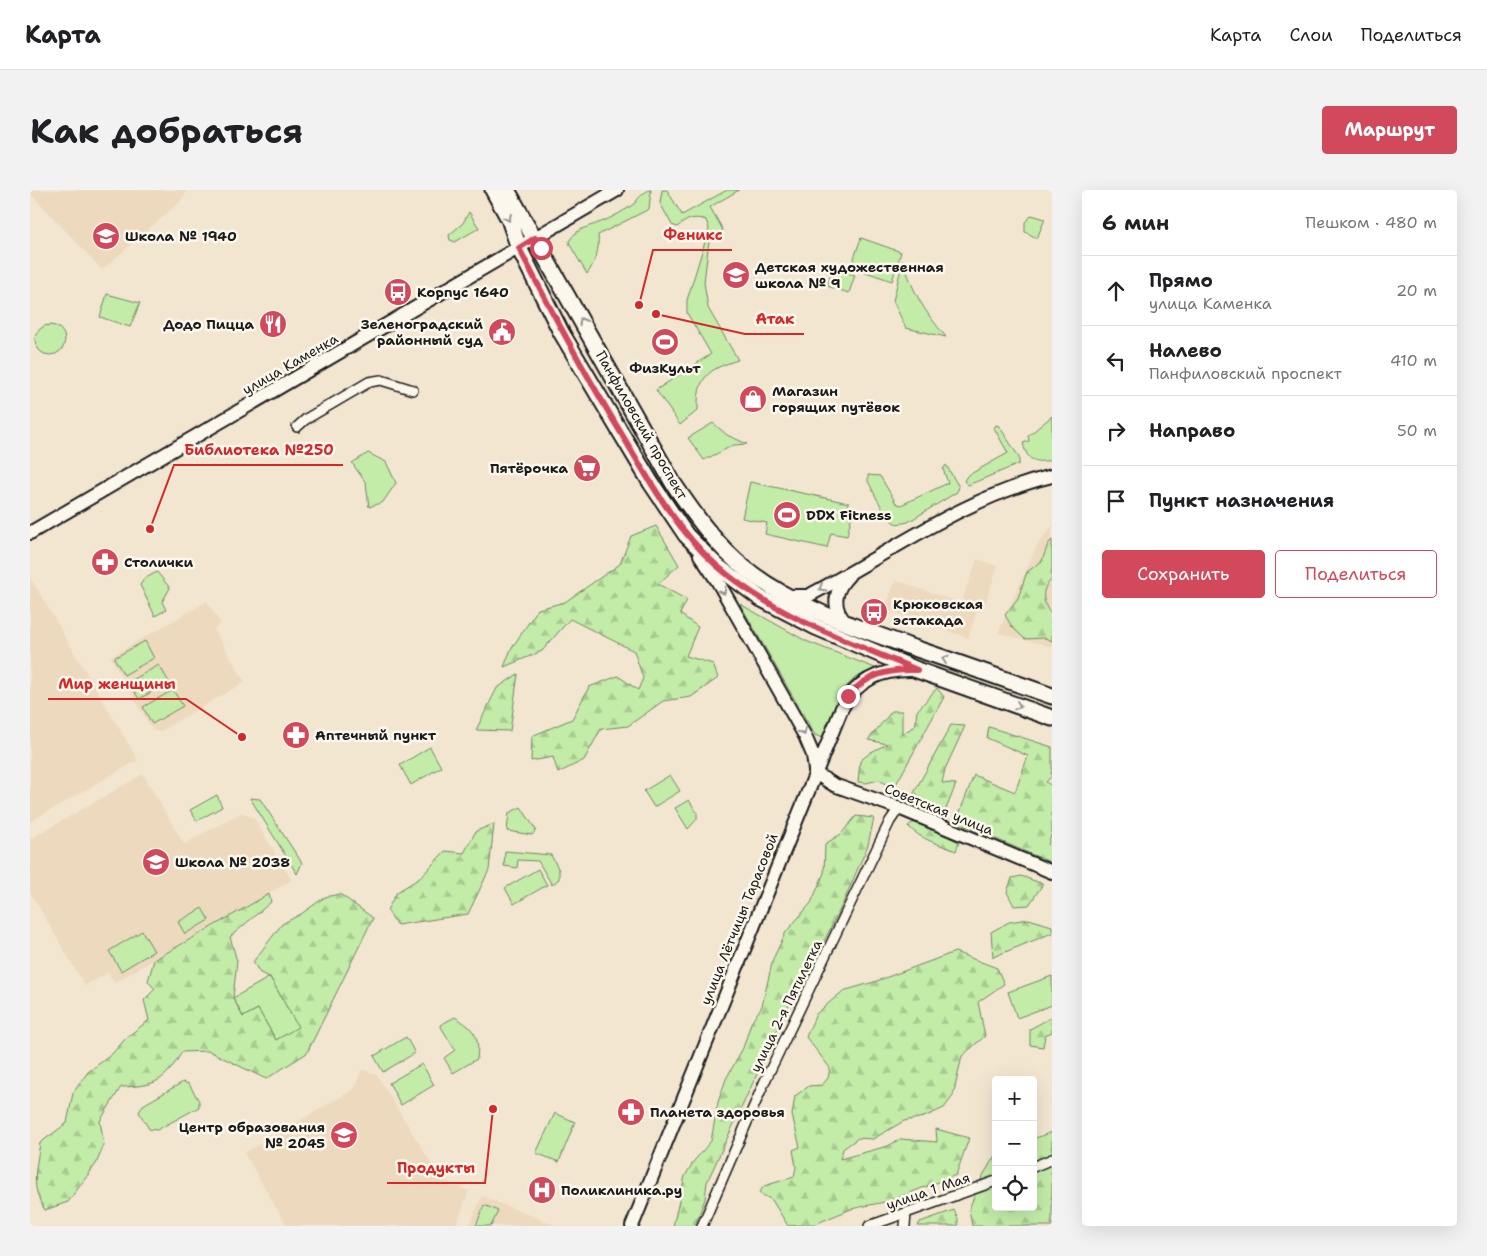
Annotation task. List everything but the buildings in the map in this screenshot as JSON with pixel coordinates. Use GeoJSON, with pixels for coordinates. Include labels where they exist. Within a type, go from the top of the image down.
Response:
{"type":"FeatureCollection","features":[{"type":"Feature","properties":{"kind":"main road","name":"Панфиловский проспект"},"geometry":{"type":"LineString","coordinates":[[493,190],[510,219],[519,248],[561,332],[651,483],[686,535],[717,566],[760,598],[816,627],[917,670]]}},
{"type":"Feature","properties":{"kind":"main road","name":"Панфиловский проспект"},"geometry":{"type":"LineString","coordinates":[[507,190],[684,500],[733,558],[766,584],[848,625],[1052,696]]}},
{"type":"Feature","properties":{"kind":"main road","name":"улица Каменка"},"geometry":{"type":"LineString","coordinates":[[30,533],[617,190]]}},
{"type":"Feature","properties":{"kind":"main road"},"geometry":{"type":"LineString","coordinates":[[787,596],[808,596],[973,503],[1031,481],[1052,476]]}},
{"type":"Feature","properties":{"kind":"main road"},"geometry":{"type":"LineString","coordinates":[[686,535],[718,582],[805,736],[813,755],[815,773]]}},
{"type":"Feature","properties":{"kind":"main road"},"geometry":{"type":"LineString","coordinates":[[848,625],[839,616],[836,601],[843,581],[855,569]]}},
{"type":"Feature","properties":{"kind":"main road"},"geometry":{"type":"LineString","coordinates":[[917,670],[1052,718]]}},
{"type":"Feature","properties":{"kind":"main road","name":"улица Лётчицы Тарасовой"},"geometry":{"type":"LineString","coordinates":[[632,1226],[842,708],[855,688],[872,676],[885,671],[917,670]]}},
{"type":"Feature","properties":{"kind":"main road","name":"Советская улица"},"geometry":{"type":"LineString","coordinates":[[815,773],[834,784],[899,808],[1052,872]]}},
{"type":"Feature","properties":{"kind":"street"},"geometry":{"type":"LineString","coordinates":[[297,428],[306,419],[369,382],[381,380],[412,390]]}},
{"type":"Feature","properties":{"kind":"street","name":"улица 2-я Пятилетка"},"geometry":{"type":"LineString","coordinates":[[703,1222],[764,1083],[890,821],[899,808]]}},
{"type":"Feature","properties":{"kind":"street"},"geometry":{"type":"LineString","coordinates":[[1035,1166],[1052,1159]]}},
{"type":"Feature","properties":{"kind":"street","name":"улица 1 Мая"},"geometry":{"type":"LineString","coordinates":[[869,1226],[992,1182]]}},
{"type":"Feature","properties":{"kind":"street"},"geometry":{"type":"LineString","coordinates":[[905,1226],[906,1213]]}},
{"type":"Feature","properties":{"kind":"shaded area","name":"Школа № 1940"},"geometry":{"type":"Polygon","coordinates":[[[30,190],[188,190],[180,202],[102,270],[30,193],[30,190]]]}},
{"type":"Feature","properties":{"kind":"shaded area"},"geometry":{"type":"Polygon","coordinates":[[[1052,526],[1052,647],[998,633],[1037,545],[1052,526]]]}},
{"type":"Feature","properties":{"kind":"shaded area"},"geometry":{"type":"Polygon","coordinates":[[[977,559],[998,566],[983,610],[978,609],[968,638],[885,609],[895,580],[961,603],[977,559]]]}},
{"type":"Feature","properties":{"kind":"shaded area"},"geometry":{"type":"Polygon","coordinates":[[[30,577],[138,760],[30,822],[30,577]]]}},
{"type":"Feature","properties":{"kind":"shaded area"},"geometry":{"type":"Polygon","coordinates":[[[207,601],[221,624],[214,629],[245,682],[159,732],[153,731],[110,657],[207,601]]]}},
{"type":"Feature","properties":{"kind":"shaded area","name":"Школа № 2038"},"geometry":{"type":"Polygon","coordinates":[[[143,774],[184,844],[242,812],[254,818],[292,880],[114,983],[108,973],[85,986],[30,892],[30,839],[143,774]]]}},
{"type":"Feature","properties":{"kind":"shaded area","name":"Центр образования № 2045"},"geometry":{"type":"Polygon","coordinates":[[[362,1069],[377,1075],[441,1179],[469,1191],[456,1226],[287,1226],[244,1153],[354,1089],[362,1069]]]}},
{"type":"Feature","properties":{"kind":"shaded area"},"geometry":{"type":"Polygon","coordinates":[[[482,1196],[558,1226],[469,1226],[482,1196]]]}},
{"type":"Feature","properties":{"kind":"green space"},"geometry":{"type":"Polygon","coordinates":[[[651,190],[649,209],[598,235],[596,256],[587,274],[570,245],[569,241],[572,236],[584,228],[609,219],[635,203],[641,195],[651,190]]]}},
{"type":"Feature","properties":{"kind":"green space"},"geometry":{"type":"Polygon","coordinates":[[[662,190],[667,190],[682,215],[727,190],[739,190],[710,207],[723,230],[709,241],[704,282],[708,308],[738,360],[719,367],[706,376],[700,390],[698,410],[680,425],[656,390],[711,354],[687,313],[687,300],[709,229],[706,220],[698,218],[687,220],[677,227],[672,225],[660,203],[662,190]]]}},
{"type":"Feature","properties":{"kind":"green space"},"geometry":{"type":"Polygon","coordinates":[[[469,212],[479,228],[455,242],[450,240],[449,235],[463,223],[469,212]]]}},
{"type":"Feature","properties":{"kind":"green space"},"geometry":{"type":"Polygon","coordinates":[[[1032,215],[1045,219],[1037,238],[1025,232],[1025,222],[1032,215]]]}},
{"type":"Feature","properties":{"kind":"green space"},"geometry":{"type":"Polygon","coordinates":[[[861,238],[901,252],[892,281],[851,267],[861,238]]]}},
{"type":"Feature","properties":{"kind":"green space"},"geometry":{"type":"Polygon","coordinates":[[[903,260],[920,301],[931,319],[946,337],[906,328],[893,301],[903,260]]]}},
{"type":"Feature","properties":{"kind":"green space"},"geometry":{"type":"Polygon","coordinates":[[[833,268],[855,275],[849,293],[827,286],[833,268]]]}},
{"type":"Feature","properties":{"kind":"green space"},"geometry":{"type":"Polygon","coordinates":[[[107,294],[140,303],[130,327],[100,317],[107,294]]]}},
{"type":"Feature","properties":{"kind":"green space"},"geometry":{"type":"Polygon","coordinates":[[[50,325],[61,329],[65,340],[61,351],[50,355],[39,351],[35,340],[39,329],[50,325]]]}},
{"type":"Feature","properties":{"kind":"green space"},"geometry":{"type":"Polygon","coordinates":[[[1052,416],[1052,460],[1033,460],[1027,454],[1023,443],[1029,441],[1028,436],[1052,416]]]}},
{"type":"Feature","properties":{"kind":"green space"},"geometry":{"type":"Polygon","coordinates":[[[713,423],[727,435],[747,444],[734,445],[704,460],[688,438],[713,423]]]}},
{"type":"Feature","properties":{"kind":"green space"},"geometry":{"type":"Polygon","coordinates":[[[996,425],[999,426],[1019,457],[1019,464],[968,485],[964,481],[967,476],[1008,453],[994,428],[996,425]]]}},
{"type":"Feature","properties":{"kind":"green space"},"geometry":{"type":"Polygon","coordinates":[[[368,453],[386,462],[396,483],[383,502],[369,507],[366,483],[352,463],[368,453]]]}},
{"type":"Feature","properties":{"kind":"green space"},"geometry":{"type":"Polygon","coordinates":[[[946,465],[959,487],[957,492],[904,523],[896,523],[890,519],[879,503],[868,481],[868,475],[880,476],[896,503],[901,505],[948,483],[943,469],[946,465]]]}},
{"type":"Feature","properties":{"kind":"green space"},"geometry":{"type":"Polygon","coordinates":[[[750,482],[849,503],[847,513],[852,514],[847,536],[831,533],[827,548],[765,534],[767,523],[742,518],[750,482]]]}},
{"type":"Feature","properties":{"kind":"green space"},"geometry":{"type":"Polygon","coordinates":[[[656,526],[679,565],[658,584],[687,600],[680,614],[698,627],[686,656],[713,664],[718,678],[691,697],[663,701],[628,726],[601,729],[584,760],[558,773],[553,757],[531,761],[532,736],[572,719],[589,687],[618,676],[638,690],[643,678],[634,651],[570,619],[542,651],[504,667],[511,649],[538,609],[565,602],[620,564],[631,536],[656,526]]]}},
{"type":"Feature","properties":{"kind":"green space"},"geometry":{"type":"Polygon","coordinates":[[[1052,540],[1052,580],[1045,588],[1044,597],[1046,607],[1052,615],[1052,641],[1045,638],[1025,639],[1012,627],[1005,615],[1018,598],[1027,572],[1042,561],[1048,544],[1052,540]]]}},
{"type":"Feature","properties":{"kind":"green space"},"geometry":{"type":"Polygon","coordinates":[[[157,572],[170,588],[162,602],[166,610],[155,616],[140,585],[144,579],[157,572]]]}},
{"type":"Feature","properties":{"kind":"green space"},"geometry":{"type":"Polygon","coordinates":[[[740,604],[806,641],[875,668],[855,678],[842,691],[822,738],[815,735],[740,604]]]}},
{"type":"Feature","properties":{"kind":"green space"},"geometry":{"type":"Polygon","coordinates":[[[145,641],[154,658],[124,675],[114,658],[145,641]]]}},
{"type":"Feature","properties":{"kind":"green space"},"geometry":{"type":"Polygon","coordinates":[[[159,665],[169,682],[139,699],[129,682],[159,665]]]}},
{"type":"Feature","properties":{"kind":"green space"},"geometry":{"type":"Polygon","coordinates":[[[518,674],[510,731],[476,730],[497,688],[518,674]]]}},
{"type":"Feature","properties":{"kind":"green space"},"geometry":{"type":"Polygon","coordinates":[[[937,688],[944,697],[894,788],[879,780],[866,783],[858,782],[860,761],[871,752],[887,744],[868,740],[892,711],[902,711],[902,734],[915,726],[917,711],[937,688]]]}},
{"type":"Feature","properties":{"kind":"green space"},"geometry":{"type":"Polygon","coordinates":[[[173,690],[183,706],[152,724],[143,707],[173,690]]]}},
{"type":"Feature","properties":{"kind":"green space"},"geometry":{"type":"Polygon","coordinates":[[[951,725],[965,726],[945,769],[942,783],[956,784],[943,817],[910,800],[951,725]]]}},
{"type":"Feature","properties":{"kind":"green space"},"geometry":{"type":"Polygon","coordinates":[[[989,727],[1052,747],[1052,776],[1046,782],[1052,786],[1052,832],[1048,845],[1052,848],[1052,863],[956,822],[974,775],[1015,792],[1028,756],[987,738],[989,727]]]}},
{"type":"Feature","properties":{"kind":"green space"},"geometry":{"type":"Polygon","coordinates":[[[430,747],[441,767],[411,785],[400,765],[430,747]]]}},
{"type":"Feature","properties":{"kind":"green space"},"geometry":{"type":"Polygon","coordinates":[[[670,775],[680,791],[654,807],[644,791],[670,775]]]}},
{"type":"Feature","properties":{"kind":"green space"},"geometry":{"type":"Polygon","coordinates":[[[217,795],[222,807],[197,821],[190,810],[217,795]]]}},
{"type":"Feature","properties":{"kind":"green space"},"geometry":{"type":"Polygon","coordinates":[[[250,798],[260,799],[302,863],[297,874],[250,798]]]}},
{"type":"Feature","properties":{"kind":"green space"},"geometry":{"type":"Polygon","coordinates":[[[689,800],[697,813],[697,819],[688,829],[675,808],[689,800]]]}},
{"type":"Feature","properties":{"kind":"green space"},"geometry":{"type":"Polygon","coordinates":[[[521,807],[536,830],[532,835],[507,831],[509,813],[521,807]]]}},
{"type":"Feature","properties":{"kind":"green space"},"geometry":{"type":"Polygon","coordinates":[[[856,816],[874,818],[868,845],[843,903],[805,980],[794,994],[707,1182],[705,1199],[695,1226],[673,1226],[685,1176],[694,1161],[711,1141],[718,1102],[726,1079],[743,1048],[751,1023],[762,1006],[773,959],[786,932],[811,903],[824,873],[825,844],[841,834],[856,816]]]}},
{"type":"Feature","properties":{"kind":"green space"},"geometry":{"type":"Polygon","coordinates":[[[915,821],[959,842],[956,851],[930,841],[913,831],[908,826],[915,821]]]}},
{"type":"Feature","properties":{"kind":"green space"},"geometry":{"type":"Polygon","coordinates":[[[494,824],[489,870],[468,914],[397,925],[387,910],[397,892],[420,878],[445,851],[464,853],[476,831],[494,824]]]}},
{"type":"Feature","properties":{"kind":"green space"},"geometry":{"type":"Polygon","coordinates":[[[505,851],[551,855],[559,870],[559,879],[552,885],[538,861],[518,860],[517,868],[504,866],[505,851]]]}},
{"type":"Feature","properties":{"kind":"green space"},"geometry":{"type":"Polygon","coordinates":[[[538,869],[547,885],[514,904],[505,888],[538,869]]]}},
{"type":"Feature","properties":{"kind":"green space"},"geometry":{"type":"Polygon","coordinates":[[[1021,876],[1043,884],[1029,905],[1014,906],[1007,892],[1012,878],[1021,876]]]}},
{"type":"Feature","properties":{"kind":"green space"},"geometry":{"type":"Polygon","coordinates":[[[269,894],[271,902],[230,937],[237,961],[233,998],[243,1017],[258,1009],[276,1040],[298,1027],[270,977],[260,973],[253,962],[282,924],[301,914],[325,897],[340,894],[373,918],[307,1053],[266,1079],[209,1051],[182,1052],[170,1070],[158,1080],[143,1085],[121,1087],[100,1121],[104,1145],[96,1164],[68,1202],[45,1210],[37,1194],[35,1178],[40,1143],[67,1123],[73,1093],[88,1072],[112,1054],[127,1037],[149,1020],[144,1000],[155,989],[148,981],[154,960],[269,894]]]}},
{"type":"Feature","properties":{"kind":"green space"},"geometry":{"type":"Polygon","coordinates":[[[202,908],[209,920],[185,934],[178,922],[202,908]]]}},
{"type":"Feature","properties":{"kind":"green space"},"geometry":{"type":"Polygon","coordinates":[[[1029,919],[1052,926],[1052,933],[993,957],[991,932],[1009,922],[1029,919]]]}},
{"type":"Feature","properties":{"kind":"green space"},"geometry":{"type":"Polygon","coordinates":[[[142,931],[154,951],[121,971],[109,951],[142,931]]]}},
{"type":"Feature","properties":{"kind":"green space"},"geometry":{"type":"Polygon","coordinates":[[[955,952],[997,968],[1004,984],[978,1002],[985,1036],[962,1056],[953,1096],[944,1108],[924,1117],[904,1121],[873,1139],[858,1138],[843,1149],[840,1159],[888,1146],[900,1139],[937,1142],[936,1129],[969,1138],[956,1175],[889,1201],[851,1209],[815,1224],[788,1226],[772,1200],[759,1193],[764,1186],[794,1177],[796,1167],[793,1150],[800,1147],[792,1115],[795,1096],[809,1086],[822,1085],[828,1078],[830,1068],[806,1037],[816,1014],[843,991],[874,982],[955,952]]]}},
{"type":"Feature","properties":{"kind":"green space"},"geometry":{"type":"Polygon","coordinates":[[[1052,976],[1052,1005],[1017,1018],[1008,992],[1052,976]]]}},
{"type":"Feature","properties":{"kind":"green space"},"geometry":{"type":"Polygon","coordinates":[[[270,977],[299,1028],[276,1040],[258,1009],[243,1017],[233,998],[270,977]]]}},
{"type":"Feature","properties":{"kind":"green space"},"geometry":{"type":"Polygon","coordinates":[[[455,1017],[471,1029],[478,1044],[478,1051],[477,1059],[453,1073],[444,1058],[455,1050],[440,1025],[455,1017]]]}},
{"type":"Feature","properties":{"kind":"green space"},"geometry":{"type":"Polygon","coordinates":[[[1052,1017],[1052,1032],[1045,1035],[1043,1047],[1030,1045],[1030,1029],[1052,1017]]]}},
{"type":"Feature","properties":{"kind":"green space"},"geometry":{"type":"Polygon","coordinates":[[[406,1037],[415,1053],[383,1072],[374,1056],[406,1037]]]}},
{"type":"Feature","properties":{"kind":"green space"},"geometry":{"type":"Polygon","coordinates":[[[422,1064],[434,1085],[401,1105],[389,1083],[422,1064]]]}},
{"type":"Feature","properties":{"kind":"green space"},"geometry":{"type":"Polygon","coordinates":[[[183,1082],[189,1084],[199,1101],[199,1107],[157,1130],[149,1129],[139,1112],[143,1105],[183,1082]]]}},
{"type":"Feature","properties":{"kind":"green space"},"geometry":{"type":"Polygon","coordinates":[[[555,1113],[575,1122],[559,1162],[536,1153],[555,1113]]]}},
{"type":"Feature","properties":{"kind":"green space"},"geometry":{"type":"Polygon","coordinates":[[[1052,1132],[1052,1226],[972,1226],[969,1209],[982,1177],[992,1161],[992,1211],[1037,1211],[1037,1138],[1052,1132]]]}},
{"type":"Feature","properties":{"kind":"green space"},"geometry":{"type":"Polygon","coordinates":[[[484,1205],[498,1211],[491,1226],[476,1226],[484,1205]]]}},
{"type":"Feature","properties":{"kind":"green space"},"geometry":{"type":"Polygon","coordinates":[[[954,1210],[958,1219],[958,1226],[918,1226],[920,1222],[954,1210]]]}},
{"type":"Feature","properties":{"kind":"place","name":"Школа № 1940"},"geometry":{"type":"Point","coordinates":[106,236]}},
{"type":"Feature","properties":{"kind":"place","name":"Детская художественная школа № 9"},"geometry":{"type":"Point","coordinates":[736,275]}},
{"type":"Feature","properties":{"kind":"place","name":"Корпус 1640"},"geometry":{"type":"Point","coordinates":[398,292]}},
{"type":"Feature","properties":{"kind":"place","name":"Феникс"},"geometry":{"type":"Point","coordinates":[639,305]}},
{"type":"Feature","properties":{"kind":"place","name":"Атак"},"geometry":{"type":"Point","coordinates":[656,314]}},
{"type":"Feature","properties":{"kind":"place","name":"Додо Пицца"},"geometry":{"type":"Point","coordinates":[273,324]}},
{"type":"Feature","properties":{"kind":"place","name":"Зеленоградский районный суд"},"geometry":{"type":"Point","coordinates":[502,332]}},
{"type":"Feature","properties":{"kind":"place","name":"ФизКульт"},"geometry":{"type":"Point","coordinates":[665,342]}},
{"type":"Feature","properties":{"kind":"place","name":"Магазин горящих путёвок"},"geometry":{"type":"Point","coordinates":[753,399]}},
{"type":"Feature","properties":{"kind":"place","name":"Пятёрочка"},"geometry":{"type":"Point","coordinates":[587,468]}},
{"type":"Feature","properties":{"kind":"place","name":"DDX Fitness"},"geometry":{"type":"Point","coordinates":[787,515]}},
{"type":"Feature","properties":{"kind":"place","name":"Библиотека №250"},"geometry":{"type":"Point","coordinates":[150,529]}},
{"type":"Feature","properties":{"kind":"place","name":"Столички"},"geometry":{"type":"Point","coordinates":[105,562]}},
{"type":"Feature","properties":{"kind":"place","name":"Крюковская эстакада"},"geometry":{"type":"Point","coordinates":[874,612]}},
{"type":"Feature","properties":{"kind":"place","name":"Аптечный пункт"},"geometry":{"type":"Point","coordinates":[296,735]}},
{"type":"Feature","properties":{"kind":"place","name":"Мир женщины"},"geometry":{"type":"Point","coordinates":[242,737]}},
{"type":"Feature","properties":{"kind":"place","name":"Школа № 2038"},"geometry":{"type":"Point","coordinates":[156,862]}},
{"type":"Feature","properties":{"kind":"place","name":"Продукты"},"geometry":{"type":"Point","coordinates":[493,1109]}},
{"type":"Feature","properties":{"kind":"place","name":"Планета здоровья"},"geometry":{"type":"Point","coordinates":[631,1112]}},
{"type":"Feature","properties":{"kind":"place","name":"Центр образования № 2045"},"geometry":{"type":"Point","coordinates":[344,1135]}},
{"type":"Feature","properties":{"kind":"place","name":"Поликлиника.ру"},"geometry":{"type":"Point","coordinates":[542,1190]}},
{"type":"Feature","properties":{"kind":"route"},"geometry":{"type":"LineString","coordinates":[[541,248],[535,238],[519,248],[561,332],[651,483],[686,535],[717,566],[760,598],[816,627],[917,670],[885,671],[862,682],[848,696]]}}]}
